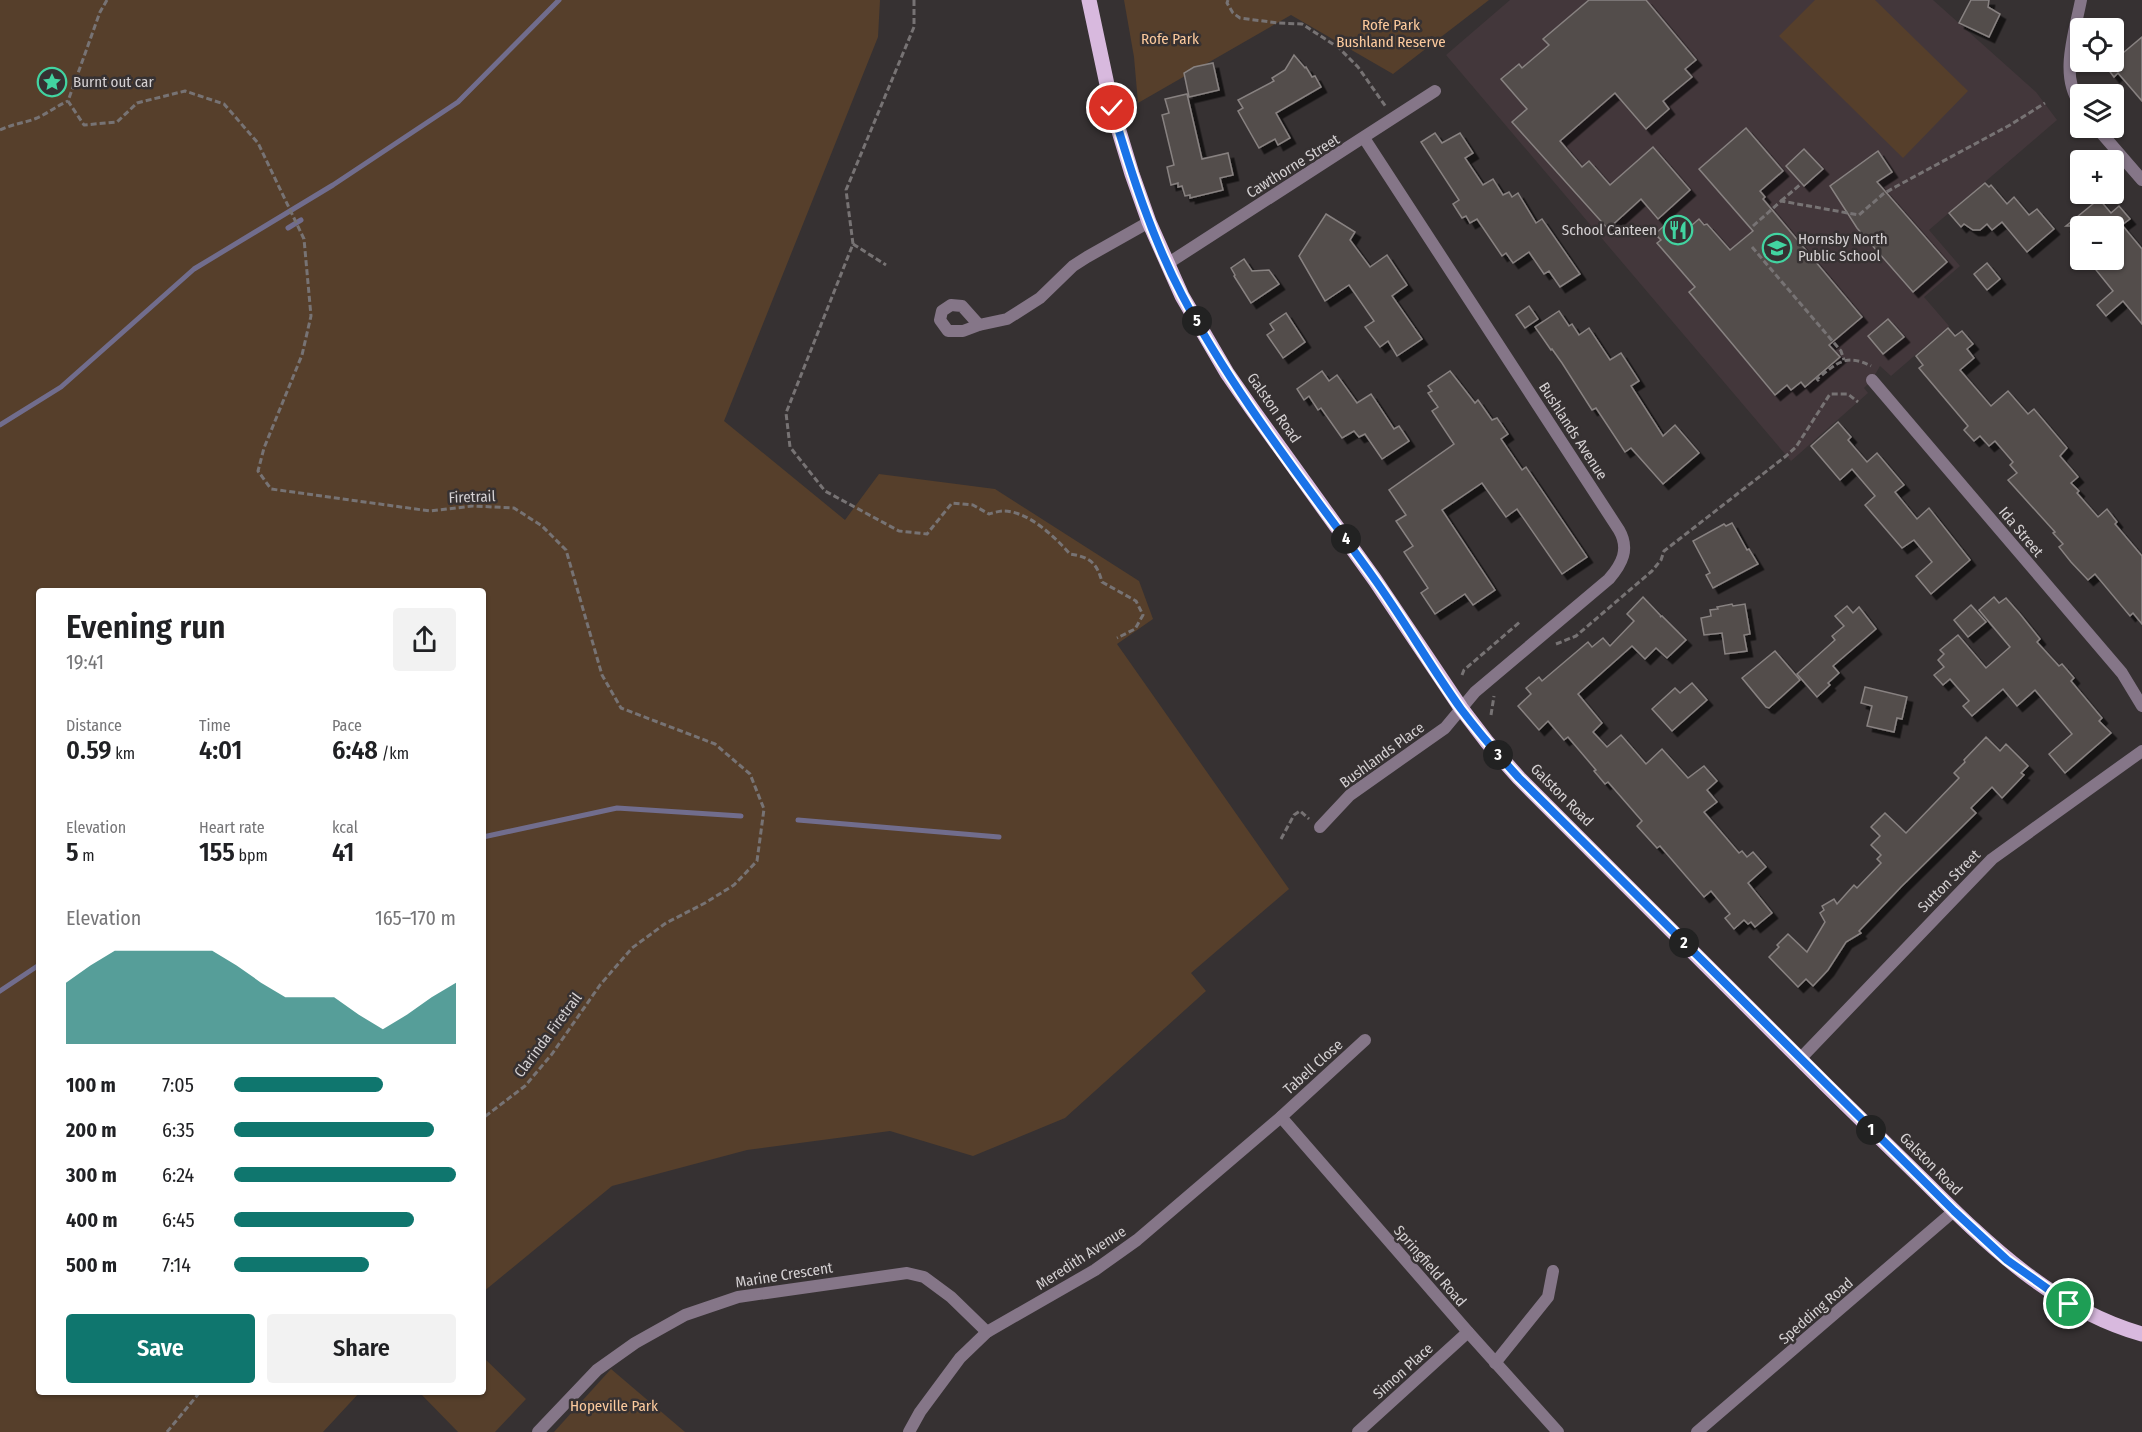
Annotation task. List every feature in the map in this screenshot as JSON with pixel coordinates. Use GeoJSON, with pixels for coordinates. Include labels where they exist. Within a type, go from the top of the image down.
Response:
{"type":"FeatureCollection","features":[{"type":"Feature","properties":{"kind":"main road","name":"Galston Road"},"geometry":{"type":"LineString","coordinates":[[1089,0],[1112,108],[1132,174],[1149,222],[1182,296],[1227,373],[1487,742],[1519,778],[1800,1059],[2007,1260],[2069,1304],[2142,1334]]}},
{"type":"Feature","properties":{"kind":"street"},"geometry":{"type":"LineString","coordinates":[[2071,84],[2070,62],[2081,0]]}},
{"type":"Feature","properties":{"kind":"street","name":"Cawthorne Street"},"geometry":{"type":"LineString","coordinates":[[1167,264],[1435,91]]}},
{"type":"Feature","properties":{"kind":"street","name":"Bushlands Avenue"},"geometry":{"type":"LineString","coordinates":[[1364,138],[1619,530],[1625,545],[1621,562],[1609,579],[1475,692],[1461,708]]}},
{"type":"Feature","properties":{"kind":"street"},"geometry":{"type":"LineString","coordinates":[[2106,138],[2142,180]]}},
{"type":"Feature","properties":{"kind":"street"},"geometry":{"type":"LineString","coordinates":[[979,325],[1006,319],[1040,298],[1073,266],[1086,257],[1149,222]]}},
{"type":"Feature","properties":{"kind":"street","name":"Ida Street"},"geometry":{"type":"LineString","coordinates":[[1873,374],[2122,673],[2142,706]]}},
{"type":"Feature","properties":{"kind":"street","name":"Bushlands Place"},"geometry":{"type":"LineString","coordinates":[[1320,827],[1350,795],[1445,728],[1461,708]]}},
{"type":"Feature","properties":{"kind":"street","name":"Sutton Street"},"geometry":{"type":"LineString","coordinates":[[1800,1059],[1992,859],[2142,751]]}},
{"type":"Feature","properties":{"kind":"street","name":"Tabell Close"},"geometry":{"type":"LineString","coordinates":[[1281,1117],[1365,1040]]}},
{"type":"Feature","properties":{"kind":"street","name":"Meredith Avenue"},"geometry":{"type":"LineString","coordinates":[[909,1432],[920,1412],[960,1358],[987,1332],[1095,1270],[1137,1240],[1281,1117]]}},
{"type":"Feature","properties":{"kind":"street","name":"Springfield Road"},"geometry":{"type":"LineString","coordinates":[[1281,1117],[1558,1432]]}},
{"type":"Feature","properties":{"kind":"street","name":"Spedding Road"},"geometry":{"type":"LineString","coordinates":[[1696,1432],[1954,1211]]}},
{"type":"Feature","properties":{"kind":"street"},"geometry":{"type":"LineString","coordinates":[[1495,1363],[1548,1297],[1553,1271]]}},
{"type":"Feature","properties":{"kind":"street","name":"Marine Crescent"},"geometry":{"type":"LineString","coordinates":[[538,1432],[597,1370],[635,1343],[685,1316],[738,1297],[907,1273],[924,1277],[951,1297],[987,1332]]}},
{"type":"Feature","properties":{"kind":"street","name":"Simon Place"},"geometry":{"type":"LineString","coordinates":[[1358,1432],[1468,1332]]}},
{"type":"Feature","properties":{"kind":"path"},"geometry":{"type":"LineString","coordinates":[[0,130],[38,117],[68,101],[100,12],[107,0]]}},
{"type":"Feature","properties":{"kind":"path"},"geometry":{"type":"LineString","coordinates":[[914,0],[914,27],[846,190],[853,244],[786,413],[790,447],[825,491],[899,531],[927,534],[952,503],[973,506],[989,514],[1003,511],[1027,518],[1053,536],[1070,554],[1085,556],[1099,569],[1102,582],[1136,601],[1143,615],[1135,629],[1117,638]]}},
{"type":"Feature","properties":{"kind":"path"},"geometry":{"type":"LineString","coordinates":[[1228,0],[1227,3],[1233,13],[1240,18],[1302,24],[1338,48],[1358,67],[1394,118]]}},
{"type":"Feature","properties":{"kind":"path","name":"Firetrail"},"geometry":{"type":"LineString","coordinates":[[68,101],[84,125],[117,122],[136,103],[185,91],[224,104],[258,143],[303,239],[311,316],[302,355],[264,448],[258,471],[271,489],[430,511],[473,506],[514,508],[542,526],[566,550],[602,675],[621,708],[715,744],[750,774],[764,809],[757,861],[734,885],[666,923],[632,948],[600,985]]}},
{"type":"Feature","properties":{"kind":"path"},"geometry":{"type":"LineString","coordinates":[[1781,201],[1859,215],[1883,194],[2010,126],[2045,103]]}},
{"type":"Feature","properties":{"kind":"path"},"geometry":{"type":"LineString","coordinates":[[1753,226],[1802,183]]}},
{"type":"Feature","properties":{"kind":"path"},"geometry":{"type":"LineString","coordinates":[[853,244],[886,266]]}},
{"type":"Feature","properties":{"kind":"path"},"geometry":{"type":"LineString","coordinates":[[1752,247],[1841,351],[1844,360]]}},
{"type":"Feature","properties":{"kind":"path"},"geometry":{"type":"LineString","coordinates":[[1819,381],[1817,379],[1844,360],[1859,361],[1873,374]]}},
{"type":"Feature","properties":{"kind":"path"},"geometry":{"type":"LineString","coordinates":[[1550,647],[1576,636],[1652,571],[1661,560],[1664,550],[1796,447],[1829,393],[1848,394],[1858,402]]}},
{"type":"Feature","properties":{"kind":"path"},"geometry":{"type":"LineString","coordinates":[[1462,675],[1464,670],[1521,621]]}},
{"type":"Feature","properties":{"kind":"path"},"geometry":{"type":"LineString","coordinates":[[1491,715],[1492,700],[1496,692]]}},
{"type":"Feature","properties":{"kind":"path"},"geometry":{"type":"LineString","coordinates":[[1281,839],[1294,815],[1300,811],[1320,827]]}},
{"type":"Feature","properties":{"kind":"path","name":"Clarinda Firetrail"},"geometry":{"type":"LineString","coordinates":[[486,1116],[525,1086],[552,1054],[600,985]]}},
{"type":"Feature","properties":{"kind":"path"},"geometry":{"type":"LineString","coordinates":[[167,1432],[198,1395]]}},
{"type":"Feature","properties":{"kind":"shaded area","name":"Hornsby North Public School"},"geometry":{"type":"Polygon","coordinates":[[[1510,0],[1933,0],[2036,92],[2057,120],[1929,230],[1960,266],[1924,297],[1949,326],[1891,376],[1880,366],[1864,388],[1868,393],[1791,461],[1446,55],[1510,0]]]}},
{"type":"Feature","properties":{"kind":"green space"},"geometry":{"type":"Polygon","coordinates":[[[0,0],[880,0],[878,37],[724,421],[845,520],[879,474],[995,489],[1139,581],[1153,619],[1117,644],[1289,889],[1191,973],[1206,991],[1065,1118],[973,1156],[890,1131],[747,1150],[612,1186],[486,1290],[486,588],[36,588],[36,1395],[357,1395],[323,1432],[0,1432],[0,0]]]}},
{"type":"Feature","properties":{"kind":"green space"},"geometry":{"type":"Polygon","coordinates":[[[1124,0],[1489,0],[1393,74],[1291,15],[1138,103],[1134,57],[1124,0]]]}},
{"type":"Feature","properties":{"kind":"green space"},"geometry":{"type":"Polygon","coordinates":[[[1815,0],[1875,0],[1968,91],[1903,158],[1779,36],[1815,0]]]}},
{"type":"Feature","properties":{"kind":"green space"},"geometry":{"type":"Polygon","coordinates":[[[486,1360],[526,1399],[495,1432],[458,1432],[422,1395],[486,1395],[486,1360]]]}},
{"type":"Feature","properties":{"kind":"green space","name":"Hopeville Park"},"geometry":{"type":"Polygon","coordinates":[[[611,1369],[685,1432],[554,1432],[611,1369]]]}},
{"type":"Feature","properties":{"kind":"building"},"geometry":{"type":"Polygon","coordinates":[[[1589,0],[1646,0],[1696,60],[1685,69],[1692,77],[1663,101],[1669,109],[1646,129],[1615,93],[1560,141],[1582,167],[1589,161],[1610,185],[1653,147],[1690,190],[1658,219],[1641,199],[1608,229],[1512,122],[1527,109],[1501,79],[1519,64],[1522,68],[1549,45],[1543,39],[1589,0]]]}},
{"type":"Feature","properties":{"kind":"building"},"geometry":{"type":"Polygon","coordinates":[[[1971,0],[1989,0],[1988,7],[2000,14],[1989,37],[1959,23],[1971,0]]]}},
{"type":"Feature","properties":{"kind":"building"},"geometry":{"type":"Polygon","coordinates":[[[2142,37],[2142,101],[2118,73],[2114,77],[2110,72],[2124,72],[2124,52],[2142,37]]]}},
{"type":"Feature","properties":{"kind":"building"},"geometry":{"type":"Polygon","coordinates":[[[1294,55],[1312,77],[1315,76],[1321,87],[1276,113],[1290,138],[1278,145],[1275,139],[1259,148],[1238,111],[1243,108],[1238,100],[1274,81],[1272,78],[1285,70],[1294,55]]]}},
{"type":"Feature","properties":{"kind":"building"},"geometry":{"type":"Polygon","coordinates":[[[1213,63],[1219,90],[1189,97],[1184,73],[1194,67],[1213,63]]]}},
{"type":"Feature","properties":{"kind":"building"},"geometry":{"type":"Polygon","coordinates":[[[1187,94],[1202,159],[1228,153],[1233,175],[1220,178],[1223,190],[1190,198],[1190,195],[1185,196],[1182,186],[1178,187],[1178,183],[1171,185],[1167,167],[1174,165],[1162,115],[1169,113],[1165,99],[1187,94]]]}},
{"type":"Feature","properties":{"kind":"building"},"geometry":{"type":"Polygon","coordinates":[[[1746,128],[1783,171],[1760,191],[1765,197],[1763,199],[1862,317],[1829,345],[1840,357],[1805,387],[1801,382],[1791,390],[1787,385],[1775,395],[1689,292],[1695,287],[1657,243],[1661,240],[1655,234],[1674,217],[1685,231],[1699,219],[1704,225],[1707,224],[1730,250],[1753,231],[1699,169],[1746,128]]]}},
{"type":"Feature","properties":{"kind":"building"},"geometry":{"type":"Polygon","coordinates":[[[1435,133],[1442,143],[1460,133],[1473,153],[1465,158],[1483,185],[1493,179],[1503,195],[1509,192],[1512,197],[1518,193],[1536,223],[1542,219],[1580,274],[1560,287],[1549,271],[1544,274],[1529,252],[1513,263],[1506,253],[1502,256],[1477,219],[1470,223],[1466,216],[1462,218],[1453,204],[1459,200],[1421,142],[1435,133]]]}},
{"type":"Feature","properties":{"kind":"building"},"geometry":{"type":"Polygon","coordinates":[[[1804,149],[1823,169],[1804,186],[1786,166],[1804,149]]]}},
{"type":"Feature","properties":{"kind":"building"},"geometry":{"type":"Polygon","coordinates":[[[1878,151],[1892,172],[1877,182],[1947,262],[1913,292],[1857,228],[1830,186],[1878,151]]]}},
{"type":"Feature","properties":{"kind":"building"},"geometry":{"type":"Polygon","coordinates":[[[1985,183],[1989,187],[1991,185],[2007,204],[2014,197],[2029,215],[2037,209],[2054,229],[2027,252],[2002,222],[1992,230],[1987,224],[1980,230],[1973,230],[1964,224],[1961,227],[1949,213],[1985,183]]]}},
{"type":"Feature","properties":{"kind":"building"},"geometry":{"type":"Polygon","coordinates":[[[2093,204],[2103,204],[2111,213],[2119,206],[2130,219],[2124,224],[2124,216],[2078,216],[2093,204]]]}},
{"type":"Feature","properties":{"kind":"building"},"geometry":{"type":"Polygon","coordinates":[[[1326,214],[1355,232],[1350,240],[1370,267],[1387,255],[1407,285],[1392,296],[1422,339],[1397,356],[1388,341],[1380,347],[1365,327],[1374,321],[1349,285],[1325,301],[1299,256],[1326,214]]]}},
{"type":"Feature","properties":{"kind":"building"},"geometry":{"type":"Polygon","coordinates":[[[2124,227],[2142,249],[2142,324],[2123,301],[2106,316],[2097,305],[2113,291],[2096,270],[2124,270],[2124,227]]]}},
{"type":"Feature","properties":{"kind":"building"},"geometry":{"type":"Polygon","coordinates":[[[1244,259],[1252,271],[1269,270],[1279,284],[1251,303],[1231,268],[1244,259]]]}},
{"type":"Feature","properties":{"kind":"building"},"geometry":{"type":"Polygon","coordinates":[[[1987,263],[2000,279],[1987,290],[1974,274],[1987,263]]]}},
{"type":"Feature","properties":{"kind":"building"},"geometry":{"type":"Polygon","coordinates":[[[1529,306],[1538,319],[1525,328],[1516,315],[1529,306]]]}},
{"type":"Feature","properties":{"kind":"building"},"geometry":{"type":"Polygon","coordinates":[[[1559,311],[1569,326],[1572,324],[1579,335],[1589,328],[1610,360],[1621,353],[1639,381],[1631,386],[1663,436],[1675,425],[1699,453],[1663,484],[1631,448],[1625,452],[1596,408],[1592,410],[1562,363],[1535,327],[1559,311]]]}},
{"type":"Feature","properties":{"kind":"building"},"geometry":{"type":"Polygon","coordinates":[[[1286,313],[1305,342],[1283,358],[1267,335],[1274,330],[1270,324],[1286,313]]]}},
{"type":"Feature","properties":{"kind":"building"},"geometry":{"type":"Polygon","coordinates":[[[1888,319],[1904,337],[1883,354],[1868,336],[1888,319]]]}},
{"type":"Feature","properties":{"kind":"building"},"geometry":{"type":"Polygon","coordinates":[[[1948,328],[1955,336],[1962,331],[1973,344],[1967,349],[1974,358],[1960,370],[1991,406],[2008,391],[2028,414],[2034,409],[2067,448],[2060,456],[2078,477],[2071,483],[2079,491],[2077,493],[2098,517],[2107,509],[2117,522],[2115,524],[2142,556],[2142,624],[2133,613],[2130,616],[2095,574],[2088,580],[2071,562],[2059,547],[2063,544],[2053,533],[2055,532],[2008,480],[2017,473],[2010,465],[2013,462],[1995,441],[1989,446],[1980,436],[1974,441],[1964,430],[1968,426],[1919,368],[1923,365],[1916,356],[1948,328]]]}},
{"type":"Feature","properties":{"kind":"building"},"geometry":{"type":"Polygon","coordinates":[[[1322,371],[1329,381],[1337,375],[1357,403],[1371,394],[1394,429],[1399,426],[1409,441],[1382,459],[1365,434],[1359,437],[1354,431],[1342,438],[1321,408],[1318,410],[1309,396],[1304,400],[1297,389],[1322,371]]]}},
{"type":"Feature","properties":{"kind":"building"},"geometry":{"type":"Polygon","coordinates":[[[1450,371],[1475,403],[1478,400],[1492,420],[1497,418],[1508,434],[1501,439],[1522,470],[1526,467],[1587,557],[1562,574],[1517,509],[1506,517],[1482,483],[1442,510],[1495,590],[1473,605],[1465,594],[1435,614],[1421,593],[1428,588],[1404,552],[1413,546],[1396,521],[1406,515],[1389,490],[1454,444],[1432,411],[1438,407],[1428,393],[1432,391],[1428,386],[1450,371]]]}},
{"type":"Feature","properties":{"kind":"building"},"geometry":{"type":"Polygon","coordinates":[[[1838,422],[1851,437],[1848,440],[1867,462],[1877,453],[1904,485],[1895,492],[1917,519],[1929,508],[1970,560],[1931,594],[1916,576],[1932,562],[1914,540],[1902,548],[1865,505],[1875,496],[1852,469],[1840,480],[1811,446],[1838,422]]]}},
{"type":"Feature","properties":{"kind":"building"},"geometry":{"type":"Polygon","coordinates":[[[1732,523],[1758,564],[1713,588],[1706,575],[1710,573],[1693,541],[1724,524],[1726,526],[1732,523]]]}},
{"type":"Feature","properties":{"kind":"building"},"geometry":{"type":"Polygon","coordinates":[[[1643,597],[1660,617],[1662,616],[1686,640],[1667,658],[1656,648],[1645,659],[1632,646],[1578,694],[1602,723],[1593,732],[1607,747],[1621,735],[1646,764],[1662,749],[1688,778],[1704,766],[1717,781],[1707,790],[1717,802],[1704,812],[1739,853],[1742,851],[1747,857],[1753,852],[1766,867],[1748,883],[1772,913],[1755,927],[1751,922],[1748,924],[1744,920],[1734,929],[1725,918],[1730,914],[1711,891],[1704,897],[1660,846],[1657,848],[1637,826],[1642,821],[1608,782],[1605,784],[1568,737],[1564,740],[1548,721],[1539,730],[1518,706],[1531,694],[1526,688],[1539,677],[1542,681],[1588,642],[1592,647],[1603,638],[1610,646],[1634,621],[1627,614],[1643,597]]]}},
{"type":"Feature","properties":{"kind":"building"},"geometry":{"type":"Polygon","coordinates":[[[1994,597],[1999,603],[2006,598],[2020,614],[2040,639],[2037,642],[2059,666],[2062,664],[2074,678],[2071,681],[2102,718],[2099,721],[2111,733],[2065,773],[2049,754],[2072,734],[2035,690],[2017,706],[2003,689],[1972,716],[1963,706],[1969,701],[1950,679],[1943,685],[1934,675],[1944,667],[1938,660],[1944,654],[1940,650],[1958,635],[1986,668],[2010,647],[1979,610],[1994,597]]]}},
{"type":"Feature","properties":{"kind":"building"},"geometry":{"type":"Polygon","coordinates":[[[1732,604],[1733,606],[1745,604],[1750,634],[1744,635],[1747,651],[1725,654],[1722,633],[1704,635],[1701,618],[1711,616],[1710,610],[1732,604]]]}},
{"type":"Feature","properties":{"kind":"building"},"geometry":{"type":"Polygon","coordinates":[[[1971,605],[1986,622],[1968,637],[1954,620],[1971,605]]]}},
{"type":"Feature","properties":{"kind":"building"},"geometry":{"type":"Polygon","coordinates":[[[1847,606],[1853,613],[1859,607],[1876,629],[1833,666],[1839,673],[1817,697],[1797,674],[1835,640],[1832,636],[1844,626],[1835,616],[1847,606]]]}},
{"type":"Feature","properties":{"kind":"building"},"geometry":{"type":"Polygon","coordinates":[[[1775,651],[1800,680],[1769,708],[1742,678],[1775,651]]]}},
{"type":"Feature","properties":{"kind":"building"},"geometry":{"type":"Polygon","coordinates":[[[1692,683],[1707,700],[1672,731],[1652,709],[1675,688],[1680,693],[1692,683]]]}},
{"type":"Feature","properties":{"kind":"building"},"geometry":{"type":"Polygon","coordinates":[[[1865,687],[1907,697],[1902,719],[1897,718],[1894,732],[1867,726],[1872,706],[1861,703],[1865,687]]]}},
{"type":"Feature","properties":{"kind":"building"},"geometry":{"type":"Polygon","coordinates":[[[1986,737],[2000,751],[2006,744],[2028,766],[2021,773],[2024,775],[2002,798],[1992,787],[1971,808],[1976,813],[1901,887],[1859,931],[1861,933],[1846,942],[1828,970],[1813,986],[1806,979],[1798,987],[1769,957],[1779,947],[1777,945],[1788,934],[1807,952],[1825,922],[1820,913],[1824,910],[1822,906],[1834,899],[1837,904],[1854,885],[1857,888],[1881,863],[1877,859],[1881,855],[1871,845],[1880,836],[1871,827],[1885,813],[1906,833],[1959,778],[1954,773],[1986,737]]]}},
{"type":"Feature","properties":{"kind":"waterway"},"geometry":{"type":"LineString","coordinates":[[0,425],[61,387],[194,269],[333,185],[458,102],[559,0]]}},
{"type":"Feature","properties":{"kind":"waterway"},"geometry":{"type":"LineString","coordinates":[[288,228],[301,220]]}},
{"type":"Feature","properties":{"kind":"waterway"},"geometry":{"type":"LineString","coordinates":[[486,836],[617,808],[741,816]]}},
{"type":"Feature","properties":{"kind":"waterway"},"geometry":{"type":"LineString","coordinates":[[798,820],[999,837]]}},
{"type":"Feature","properties":{"kind":"waterway"},"geometry":{"type":"LineString","coordinates":[[0,991],[36,967]]}},
{"type":"Feature","properties":{"kind":"place","name":"Burnt out car"},"geometry":{"type":"Point","coordinates":[52,82]}},
{"type":"Feature","properties":{"kind":"place","name":"School Canteen"},"geometry":{"type":"Point","coordinates":[1678,230]}},
{"type":"Feature","properties":{"kind":"place","name":"Hornsby North Public School"},"geometry":{"type":"Point","coordinates":[1777,248]}},
{"type":"Feature","properties":{"kind":"route"},"geometry":{"type":"LineString","coordinates":[[1112,108],[1132,174],[1167,264],[1182,296],[1227,373],[1487,742],[1519,778],[1954,1211],[2007,1260],[2069,1304]]}},
{"type":"Feature","properties":{"kind":"park label","name":"Rofe Park Bushland Reserve"},"geometry":{"type":"Point","coordinates":[1391,34]}},
{"type":"Feature","properties":{"kind":"park label","name":"Rofe Park"},"geometry":{"type":"Point","coordinates":[1170,39]}}]}
